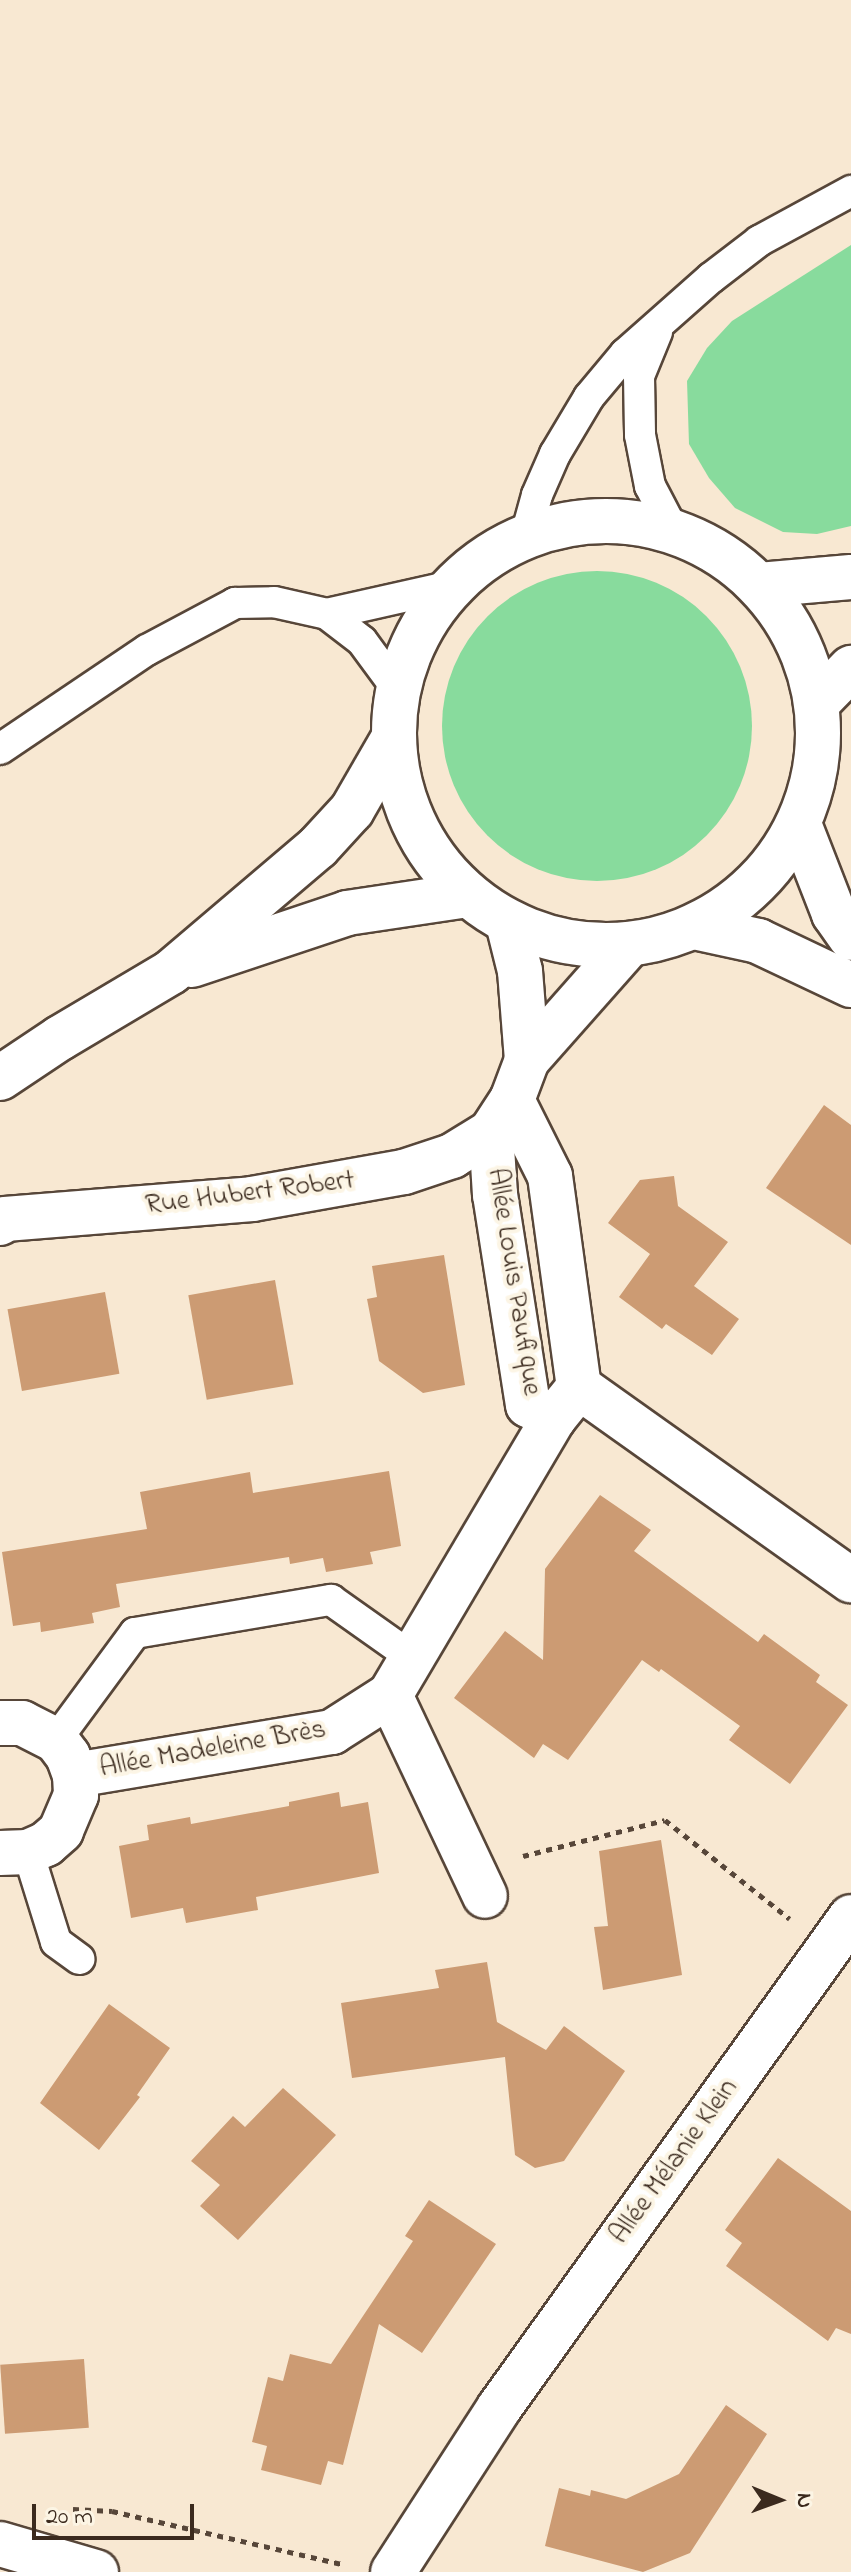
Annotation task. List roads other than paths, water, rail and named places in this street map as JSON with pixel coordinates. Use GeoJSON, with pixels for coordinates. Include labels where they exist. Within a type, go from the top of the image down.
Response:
{"type":"FeatureCollection","features":[{"type":"Feature","properties":{"kind":"street"},"geometry":{"type":"LineString","coordinates":[[624,520],[673,530],[720,552],[759,585],[798,639],[817,703],[817,765],[799,824],[772,867],[746,893],[694,927],[628,946],[566,943],[508,923],[468,895],[429,851],[403,798],[393,739],[398,690],[417,635],[451,586],[486,557],[526,535],[575,522],[624,520]]}},
{"type":"Feature","properties":{"kind":"street"},"geometry":{"type":"LineString","coordinates":[[759,585],[851,577]]}},
{"type":"Feature","properties":{"kind":"street"},"geometry":{"type":"LineString","coordinates":[[817,703],[851,668]]}},
{"type":"Feature","properties":{"kind":"street"},"geometry":{"type":"LineString","coordinates":[[0,1078],[171,972],[318,847],[352,810],[393,739]]}},
{"type":"Feature","properties":{"kind":"street"},"geometry":{"type":"LineString","coordinates":[[799,824],[834,914],[851,938]]}},
{"type":"Feature","properties":{"kind":"street"},"geometry":{"type":"LineString","coordinates":[[171,972],[347,913],[468,895]]}},
{"type":"Feature","properties":{"kind":"street","name":"Allée Louis Paufique"},"geometry":{"type":"LineString","coordinates":[[508,923],[520,971],[527,1060]]}},
{"type":"Feature","properties":{"kind":"street"},"geometry":{"type":"LineString","coordinates":[[694,927],[758,941],[851,985]]}},
{"type":"Feature","properties":{"kind":"street","name":"Allée Louis Paufique"},"geometry":{"type":"LineString","coordinates":[[628,946],[527,1060],[501,1116],[495,1195],[528,1405],[567,1402],[851,1580]]}},
{"type":"Feature","properties":{"kind":"street","name":"Rue Hubert Robert"},"geometry":{"type":"LineString","coordinates":[[0,1223],[5,1219],[252,1199],[404,1172],[452,1156],[501,1116]]}},
{"type":"Feature","properties":{"kind":"street","name":"Allée Madeleine Brès"},"geometry":{"type":"LineString","coordinates":[[14,1853],[46,1844],[61,1831],[71,1814],[65,1758],[332,1732],[390,1695],[567,1402]]}},
{"type":"Feature","properties":{"kind":"street"},"geometry":{"type":"LineString","coordinates":[[390,1695],[478,1882]]}},
{"type":"Feature","properties":{"kind":"street"},"geometry":{"type":"LineString","coordinates":[[0,1723],[22,1723],[65,1758]]}},
{"type":"Feature","properties":{"kind":"street","name":"Allée Mélanie Klein"},"geometry":{"type":"LineString","coordinates":[[375,2570],[499,2408],[840,1933]]}},
{"type":"Feature","properties":{"kind":"street"},"geometry":{"type":"LineString","coordinates":[[0,2544],[96,2572]]}},
{"type":"Feature","properties":{"kind":"lane"},"geometry":{"type":"LineString","coordinates":[[526,535],[537,495],[555,454],[589,397],[625,354],[711,278],[759,241],[851,191]]}},
{"type":"Feature","properties":{"kind":"lane"},"geometry":{"type":"LineString","coordinates":[[661,323],[639,376],[637,398],[650,486],[673,530]]}},
{"type":"Feature","properties":{"kind":"lane"},"geometry":{"type":"LineString","coordinates":[[327,614],[451,586]]}},
{"type":"Feature","properties":{"kind":"lane"},"geometry":{"type":"LineString","coordinates":[[0,749],[147,650],[235,603],[274,602],[327,614],[362,641],[398,690]]}},
{"type":"Feature","properties":{"kind":"lane"},"geometry":{"type":"LineString","coordinates":[[65,1758],[135,1633],[331,1600],[413,1658]]}},
{"type":"Feature","properties":{"kind":"lane","name":"Allée Madeleine Brès"},"geometry":{"type":"LineString","coordinates":[[14,1853],[56,1942],[79,1959]]}}]}
